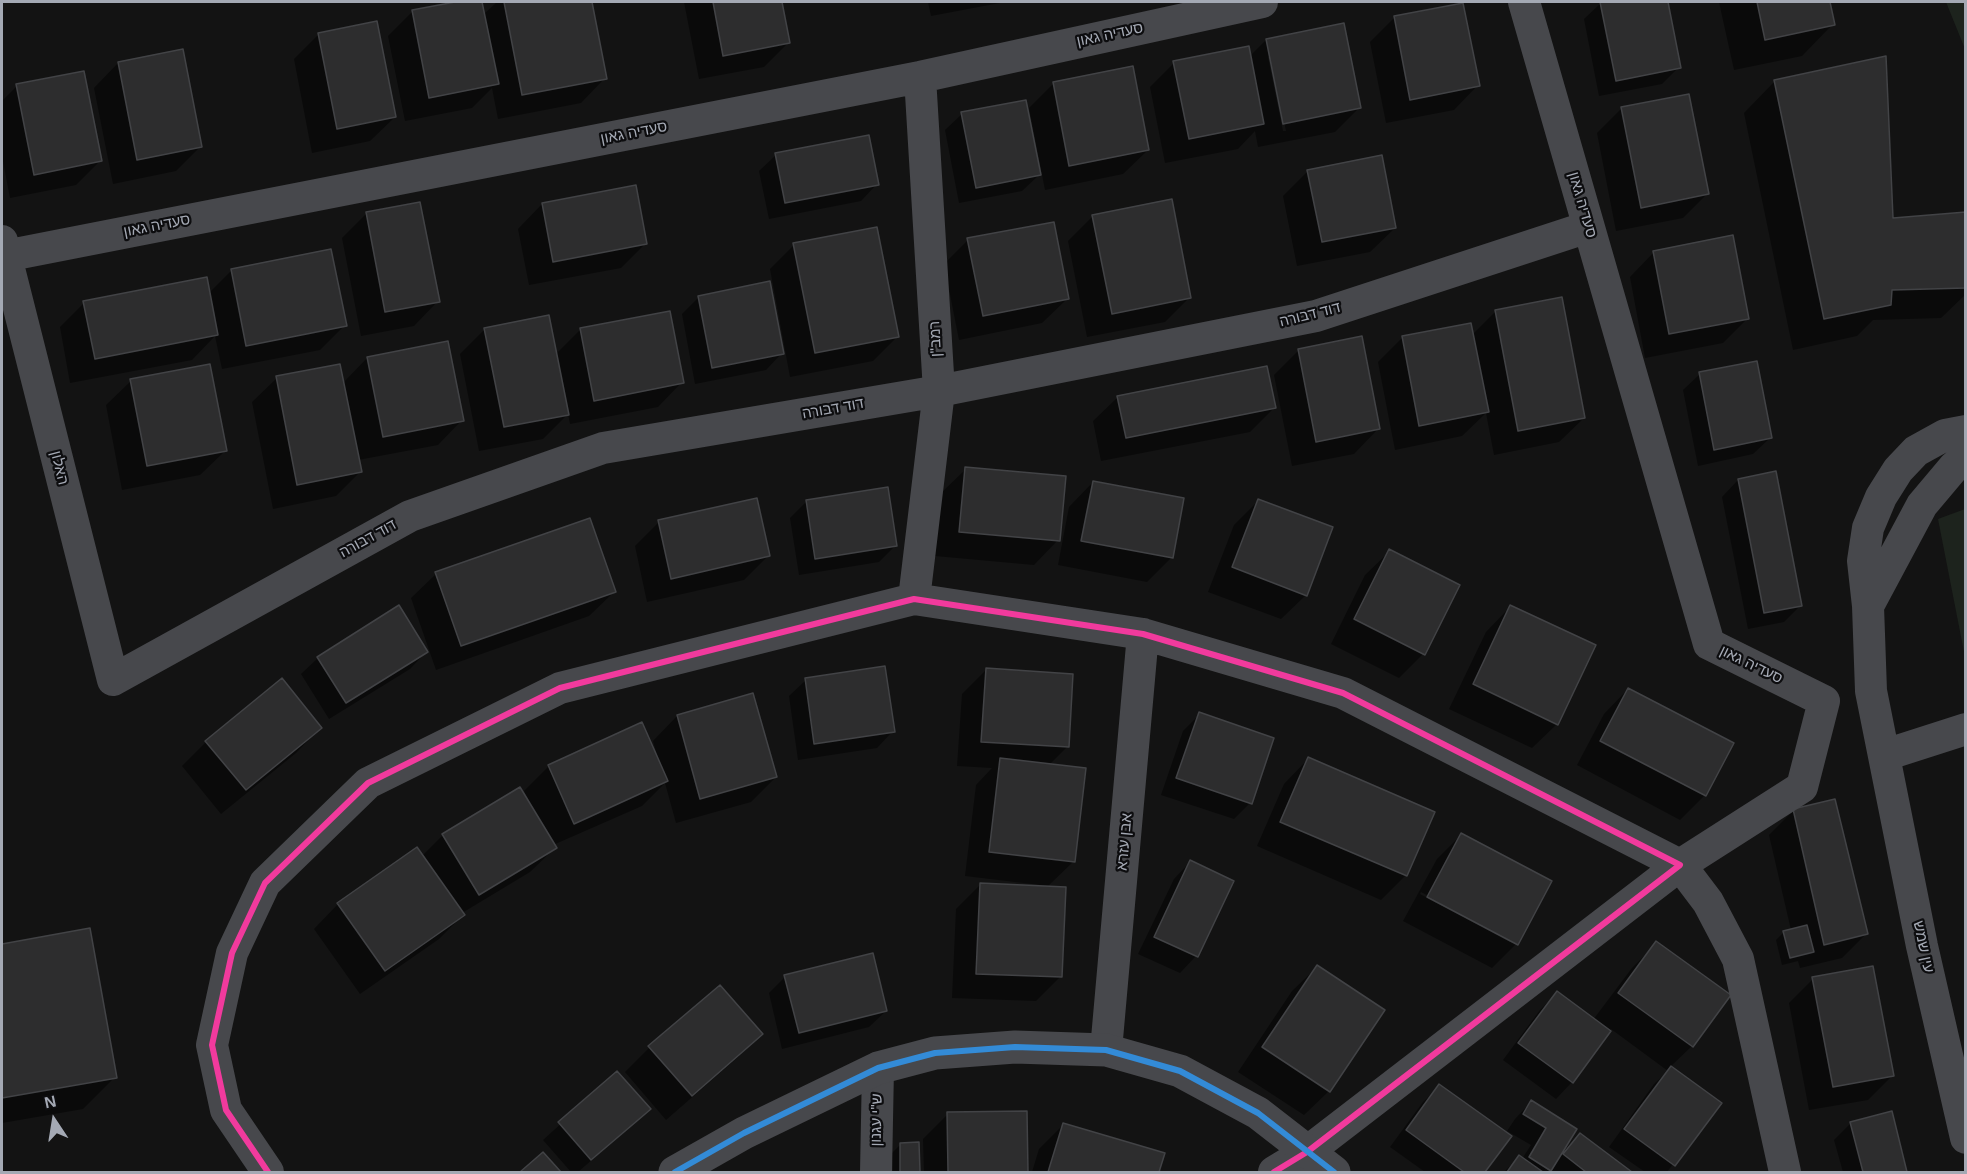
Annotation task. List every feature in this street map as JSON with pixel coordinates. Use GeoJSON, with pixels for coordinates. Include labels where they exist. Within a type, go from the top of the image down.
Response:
{"type":"FeatureCollection","features":[{"type":"Feature","properties":{"kind":"street","name":"סעדיה גאון"},"geometry":{"type":"LineString","coordinates":[[3,249],[920,77],[1262,2]]}},
{"type":"Feature","properties":{"kind":"street","name":"סעדיה גאון"},"geometry":{"type":"LineString","coordinates":[[1524,2],[1709,645],[1824,701],[1802,787],[1680,865]]}},
{"type":"Feature","properties":{"kind":"street","name":"רמב\"ן"},"geometry":{"type":"LineString","coordinates":[[914,599],[939,391],[920,77]]}},
{"type":"Feature","properties":{"kind":"street","name":"דוד דבורה"},"geometry":{"type":"LineString","coordinates":[[113,680],[410,516],[603,448],[939,391],[1316,316],[1588,227]]}},
{"type":"Feature","properties":{"kind":"street","name":"האלון"},"geometry":{"type":"LineString","coordinates":[[3,249],[113,680]]}},
{"type":"Feature","properties":{"kind":"street","name":"עין שמש"},"geometry":{"type":"LineString","coordinates":[[1965,431],[1945,435],[1916,451],[1898,470],[1881,497],[1868,528],[1863,561],[1868,606],[1871,691],[1922,946],[1965,1138]]}},
{"type":"Feature","properties":{"kind":"street"},"geometry":{"type":"LineString","coordinates":[[1868,606],[1922,505],[1965,457]]}},
{"type":"Feature","properties":{"kind":"street"},"geometry":{"type":"LineString","coordinates":[[268,1173],[226,1110],[212,1045],[232,953],[265,883],[368,783],[560,688],[914,599],[1143,634],[1343,693],[1680,865],[1708,902],[1738,959],[1785,1173]]}},
{"type":"Feature","properties":{"kind":"street","name":"אבן עזרא"},"geometry":{"type":"LineString","coordinates":[[1106,1050],[1143,634]]}},
{"type":"Feature","properties":{"kind":"street"},"geometry":{"type":"LineString","coordinates":[[1885,755],[1965,729]]}},
{"type":"Feature","properties":{"kind":"street"},"geometry":{"type":"LineString","coordinates":[[1274,1173],[1307,1152],[1680,865]]}},
{"type":"Feature","properties":{"kind":"street"},"geometry":{"type":"LineString","coordinates":[[675,1173],[744,1133],[878,1068],[935,1053],[1015,1047],[1106,1050],[1180,1071],[1258,1113],[1334,1173]]}},
{"type":"Feature","properties":{"kind":"street","name":"ש\"י עגנון"},"geometry":{"type":"LineString","coordinates":[[876,1173],[878,1068]]}},
{"type":"Feature","properties":{"kind":"shaded area"},"geometry":{"type":"Polygon","coordinates":[[[1946,2],[1965,2],[1965,49],[1946,2]]]}},
{"type":"Feature","properties":{"kind":"shaded area"},"geometry":{"type":"Polygon","coordinates":[[[1966,509],[1965,657],[1938,519],[1966,509]]]}},
{"type":"Feature","properties":{"kind":"building"},"geometry":{"type":"Polygon","coordinates":[[[455,2],[482,2],[499,84],[429,98],[412,10],[455,2]]]}},
{"type":"Feature","properties":{"kind":"building"},"geometry":{"type":"Polygon","coordinates":[[[504,2],[592,2],[607,79],[522,95],[504,2]]]}},
{"type":"Feature","properties":{"kind":"building"},"geometry":{"type":"Polygon","coordinates":[[[713,2],[782,2],[790,43],[723,56],[713,2]]]}},
{"type":"Feature","properties":{"kind":"building"},"geometry":{"type":"Polygon","coordinates":[[[1600,2],[1668,2],[1681,68],[1616,81],[1600,2]]]}},
{"type":"Feature","properties":{"kind":"building"},"geometry":{"type":"Polygon","coordinates":[[[1757,2],[1830,2],[1835,25],[1765,40],[1757,2]]]}},
{"type":"Feature","properties":{"kind":"building"},"geometry":{"type":"Polygon","coordinates":[[[1463,3],[1480,86],[1410,100],[1394,16],[1463,3]]]}},
{"type":"Feature","properties":{"kind":"building"},"geometry":{"type":"Polygon","coordinates":[[[377,21],[396,117],[337,129],[318,33],[377,21]]]}},
{"type":"Feature","properties":{"kind":"building"},"geometry":{"type":"Polygon","coordinates":[[[1344,23],[1361,108],[1283,124],[1266,39],[1344,23]]]}},
{"type":"Feature","properties":{"kind":"building"},"geometry":{"type":"Polygon","coordinates":[[[1249,46],[1264,124],[1189,139],[1173,61],[1249,46]]]}},
{"type":"Feature","properties":{"kind":"building"},"geometry":{"type":"Polygon","coordinates":[[[183,49],[202,147],[137,160],[118,62],[183,49]]]}},
{"type":"Feature","properties":{"kind":"building"},"geometry":{"type":"Polygon","coordinates":[[[1886,56],[1893,218],[1966,212],[1966,288],[1892,290],[1891,305],[1824,319],[1774,80],[1886,56]]]}},
{"type":"Feature","properties":{"kind":"building"},"geometry":{"type":"Polygon","coordinates":[[[1133,66],[1149,150],[1069,166],[1053,82],[1133,66]]]}},
{"type":"Feature","properties":{"kind":"building"},"geometry":{"type":"Polygon","coordinates":[[[84,71],[102,161],[34,175],[16,84],[84,71]]]}},
{"type":"Feature","properties":{"kind":"building"},"geometry":{"type":"Polygon","coordinates":[[[1689,94],[1709,194],[1641,208],[1621,107],[1689,94]]]}},
{"type":"Feature","properties":{"kind":"building"},"geometry":{"type":"Polygon","coordinates":[[[1026,100],[1041,175],[976,188],[961,112],[1026,100]]]}},
{"type":"Feature","properties":{"kind":"building"},"geometry":{"type":"Polygon","coordinates":[[[869,135],[879,185],[785,203],[775,153],[869,135]]]}},
{"type":"Feature","properties":{"kind":"building"},"geometry":{"type":"Polygon","coordinates":[[[1382,155],[1396,228],[1322,242],[1307,170],[1382,155]]]}},
{"type":"Feature","properties":{"kind":"building"},"geometry":{"type":"Polygon","coordinates":[[[636,185],[647,244],[553,262],[542,203],[636,185]]]}},
{"type":"Feature","properties":{"kind":"building"},"geometry":{"type":"Polygon","coordinates":[[[1172,199],[1191,298],[1112,314],[1092,215],[1172,199]]]}},
{"type":"Feature","properties":{"kind":"building"},"geometry":{"type":"Polygon","coordinates":[[[420,202],[440,302],[385,312],[366,212],[420,202]]]}},
{"type":"Feature","properties":{"kind":"building"},"geometry":{"type":"Polygon","coordinates":[[[1054,222],[1069,299],[983,316],[967,238],[1054,222]]]}},
{"type":"Feature","properties":{"kind":"building"},"geometry":{"type":"Polygon","coordinates":[[[877,227],[899,337],[815,353],[793,243],[877,227]]]}},
{"type":"Feature","properties":{"kind":"building"},"geometry":{"type":"Polygon","coordinates":[[[1733,235],[1749,319],[1669,334],[1653,251],[1733,235]]]}},
{"type":"Feature","properties":{"kind":"building"},"geometry":{"type":"Polygon","coordinates":[[[331,249],[347,326],[246,346],[231,269],[331,249]]]}},
{"type":"Feature","properties":{"kind":"building"},"geometry":{"type":"Polygon","coordinates":[[[207,277],[218,335],[95,359],[83,301],[207,277]]]}},
{"type":"Feature","properties":{"kind":"building"},"geometry":{"type":"Polygon","coordinates":[[[770,281],[784,354],[712,368],[698,296],[770,281]]]}},
{"type":"Feature","properties":{"kind":"building"},"geometry":{"type":"Polygon","coordinates":[[[1562,297],[1585,418],[1518,431],[1495,310],[1562,297]]]}},
{"type":"Feature","properties":{"kind":"building"},"geometry":{"type":"Polygon","coordinates":[[[670,311],[684,383],[594,401],[580,328],[670,311]]]}},
{"type":"Feature","properties":{"kind":"building"},"geometry":{"type":"Polygon","coordinates":[[[549,315],[569,415],[504,427],[484,328],[549,315]]]}},
{"type":"Feature","properties":{"kind":"building"},"geometry":{"type":"Polygon","coordinates":[[[1471,323],[1489,412],[1419,426],[1402,336],[1471,323]]]}},
{"type":"Feature","properties":{"kind":"building"},"geometry":{"type":"Polygon","coordinates":[[[1362,336],[1380,429],[1316,442],[1298,349],[1362,336]]]}},
{"type":"Feature","properties":{"kind":"building"},"geometry":{"type":"Polygon","coordinates":[[[448,341],[464,421],[383,437],[367,357],[448,341]]]}},
{"type":"Feature","properties":{"kind":"building"},"geometry":{"type":"Polygon","coordinates":[[[1757,361],[1772,438],[1714,450],[1699,372],[1757,361]]]}},
{"type":"Feature","properties":{"kind":"building"},"geometry":{"type":"Polygon","coordinates":[[[210,364],[227,451],[147,466],[130,379],[210,364]]]}},
{"type":"Feature","properties":{"kind":"building"},"geometry":{"type":"Polygon","coordinates":[[[340,364],[362,472],[297,485],[276,376],[340,364]]]}},
{"type":"Feature","properties":{"kind":"building"},"geometry":{"type":"Polygon","coordinates":[[[1267,366],[1276,408],[1126,438],[1117,396],[1267,366]]]}},
{"type":"Feature","properties":{"kind":"building"},"geometry":{"type":"Polygon","coordinates":[[[965,467],[1066,476],[1060,541],[959,532],[965,467]]]}},
{"type":"Feature","properties":{"kind":"building"},"geometry":{"type":"Polygon","coordinates":[[[1776,471],[1802,606],[1764,613],[1738,479],[1776,471]]]}},
{"type":"Feature","properties":{"kind":"building"},"geometry":{"type":"Polygon","coordinates":[[[1093,481],[1184,498],[1173,558],[1081,541],[1093,481]]]}},
{"type":"Feature","properties":{"kind":"building"},"geometry":{"type":"Polygon","coordinates":[[[888,487],[897,546],[815,559],[806,500],[888,487]]]}},
{"type":"Feature","properties":{"kind":"building"},"geometry":{"type":"Polygon","coordinates":[[[757,498],[770,556],[671,579],[658,520],[757,498]]]}},
{"type":"Feature","properties":{"kind":"building"},"geometry":{"type":"Polygon","coordinates":[[[1258,499],[1333,527],[1307,596],[1232,567],[1258,499]]]}},
{"type":"Feature","properties":{"kind":"building"},"geometry":{"type":"Polygon","coordinates":[[[590,518],[616,592],[461,646],[435,572],[590,518]]]}},
{"type":"Feature","properties":{"kind":"building"},"geometry":{"type":"Polygon","coordinates":[[[1389,549],[1460,585],[1425,655],[1354,619],[1389,549]]]}},
{"type":"Feature","properties":{"kind":"building"},"geometry":{"type":"Polygon","coordinates":[[[399,605],[428,652],[346,703],[317,657],[399,605]]]}},
{"type":"Feature","properties":{"kind":"building"},"geometry":{"type":"Polygon","coordinates":[[[1510,605],[1596,645],[1558,725],[1473,684],[1510,605]]]}},
{"type":"Feature","properties":{"kind":"building"},"geometry":{"type":"Polygon","coordinates":[[[885,666],[895,732],[814,744],[805,678],[885,666]]]}},
{"type":"Feature","properties":{"kind":"building"},"geometry":{"type":"Polygon","coordinates":[[[986,668],[1073,674],[1069,747],[981,742],[986,668]]]}},
{"type":"Feature","properties":{"kind":"building"},"geometry":{"type":"Polygon","coordinates":[[[282,678],[322,728],[246,790],[205,741],[282,678]]]}},
{"type":"Feature","properties":{"kind":"building"},"geometry":{"type":"Polygon","coordinates":[[[1628,688],[1734,743],[1706,796],[1600,741],[1628,688]]]}},
{"type":"Feature","properties":{"kind":"building"},"geometry":{"type":"Polygon","coordinates":[[[753,693],[777,777],[700,799],[677,715],[753,693]]]}},
{"type":"Feature","properties":{"kind":"building"},"geometry":{"type":"Polygon","coordinates":[[[1199,712],[1274,738],[1252,804],[1176,778],[1199,712]]]}},
{"type":"Feature","properties":{"kind":"building"},"geometry":{"type":"Polygon","coordinates":[[[642,722],[668,781],[574,824],[548,765],[642,722]]]}},
{"type":"Feature","properties":{"kind":"building"},"geometry":{"type":"Polygon","coordinates":[[[1308,757],[1435,812],[1407,876],[1280,822],[1308,757]]]}},
{"type":"Feature","properties":{"kind":"building"},"geometry":{"type":"Polygon","coordinates":[[[1000,758],[1086,768],[1075,862],[989,852],[1000,758]]]}},
{"type":"Feature","properties":{"kind":"building"},"geometry":{"type":"Polygon","coordinates":[[[520,787],[557,848],[479,895],[442,834],[520,787]]]}},
{"type":"Feature","properties":{"kind":"building"},"geometry":{"type":"Polygon","coordinates":[[[1835,799],[1868,934],[1824,945],[1793,809],[1835,799]]]}},
{"type":"Feature","properties":{"kind":"building"},"geometry":{"type":"Polygon","coordinates":[[[1461,833],[1552,881],[1518,945],[1427,897],[1461,833]]]}},
{"type":"Feature","properties":{"kind":"building"},"geometry":{"type":"Polygon","coordinates":[[[417,847],[465,915],[385,971],[337,903],[417,847]]]}},
{"type":"Feature","properties":{"kind":"building"},"geometry":{"type":"Polygon","coordinates":[[[1190,860],[1234,881],[1198,957],[1154,937],[1190,860]]]}},
{"type":"Feature","properties":{"kind":"building"},"geometry":{"type":"Polygon","coordinates":[[[980,883],[1066,887],[1062,977],[976,974],[980,883]]]}},
{"type":"Feature","properties":{"kind":"building"},"geometry":{"type":"Polygon","coordinates":[[[1807,925],[1814,952],[1790,958],[1783,931],[1807,925]]]}},
{"type":"Feature","properties":{"kind":"building"},"geometry":{"type":"Polygon","coordinates":[[[90,928],[117,1078],[2,1098],[2,944],[90,928]]]}},
{"type":"Feature","properties":{"kind":"building"},"geometry":{"type":"Polygon","coordinates":[[[1656,941],[1731,995],[1693,1047],[1618,993],[1656,941]]]}},
{"type":"Feature","properties":{"kind":"building"},"geometry":{"type":"Polygon","coordinates":[[[873,953],[887,1011],[799,1033],[784,975],[873,953]]]}},
{"type":"Feature","properties":{"kind":"building"},"geometry":{"type":"Polygon","coordinates":[[[1317,965],[1385,1010],[1330,1092],[1262,1047],[1317,965]]]}},
{"type":"Feature","properties":{"kind":"building"},"geometry":{"type":"Polygon","coordinates":[[[1873,966],[1894,1076],[1833,1087],[1812,977],[1873,966]]]}},
{"type":"Feature","properties":{"kind":"building"},"geometry":{"type":"Polygon","coordinates":[[[720,985],[763,1034],[692,1096],[648,1046],[720,985]]]}},
{"type":"Feature","properties":{"kind":"building"},"geometry":{"type":"Polygon","coordinates":[[[1557,991],[1611,1031],[1573,1083],[1518,1043],[1557,991]]]}},
{"type":"Feature","properties":{"kind":"building"},"geometry":{"type":"Polygon","coordinates":[[[1671,1066],[1722,1103],[1675,1166],[1624,1129],[1671,1066]]]}},
{"type":"Feature","properties":{"kind":"building"},"geometry":{"type":"Polygon","coordinates":[[[617,1071],[651,1109],[591,1160],[558,1122],[617,1071]]]}},
{"type":"Feature","properties":{"kind":"building"},"geometry":{"type":"Polygon","coordinates":[[[1439,1084],[1512,1136],[1485,1172],[1464,1172],[1406,1130],[1439,1084]]]}},
{"type":"Feature","properties":{"kind":"building"},"geometry":{"type":"Polygon","coordinates":[[[1531,1100],[1577,1129],[1551,1171],[1529,1157],[1546,1128],[1523,1114],[1531,1100]]]}},
{"type":"Feature","properties":{"kind":"building"},"geometry":{"type":"Polygon","coordinates":[[[1027,1111],[1028,1172],[948,1172],[947,1112],[1027,1111]]]}},
{"type":"Feature","properties":{"kind":"building"},"geometry":{"type":"Polygon","coordinates":[[[1892,1111],[1907,1172],[1863,1172],[1850,1122],[1892,1111]]]}},
{"type":"Feature","properties":{"kind":"building"},"geometry":{"type":"Polygon","coordinates":[[[1063,1123],[1165,1153],[1159,1172],[1048,1172],[1063,1123]]]}},
{"type":"Feature","properties":{"kind":"building"},"geometry":{"type":"Polygon","coordinates":[[[1580,1133],[1632,1172],[1586,1172],[1563,1154],[1580,1133]]]}},
{"type":"Feature","properties":{"kind":"building"},"geometry":{"type":"Polygon","coordinates":[[[919,1142],[920,1172],[900,1172],[900,1143],[919,1142]]]}},
{"type":"Feature","properties":{"kind":"building"},"geometry":{"type":"Polygon","coordinates":[[[543,1152],[561,1172],[520,1172],[543,1152]]]}},
{"type":"Feature","properties":{"kind":"building"},"geometry":{"type":"Polygon","coordinates":[[[1519,1155],[1543,1172],[1507,1172],[1519,1155]]]}},
{"type":"Feature","properties":{"kind":"transit line"},"geometry":{"type":"LineString","coordinates":[[268,1172],[226,1110],[212,1045],[232,953],[265,883],[368,783],[560,688],[914,599],[1143,634],[1343,693],[1680,865],[1307,1152],[1274,1172]]}},
{"type":"Feature","properties":{"kind":"transit line"},"geometry":{"type":"LineString","coordinates":[[675,1172],[744,1133],[878,1068],[935,1053],[1015,1047],[1106,1050],[1180,1071],[1258,1113],[1334,1172]]}}]}
